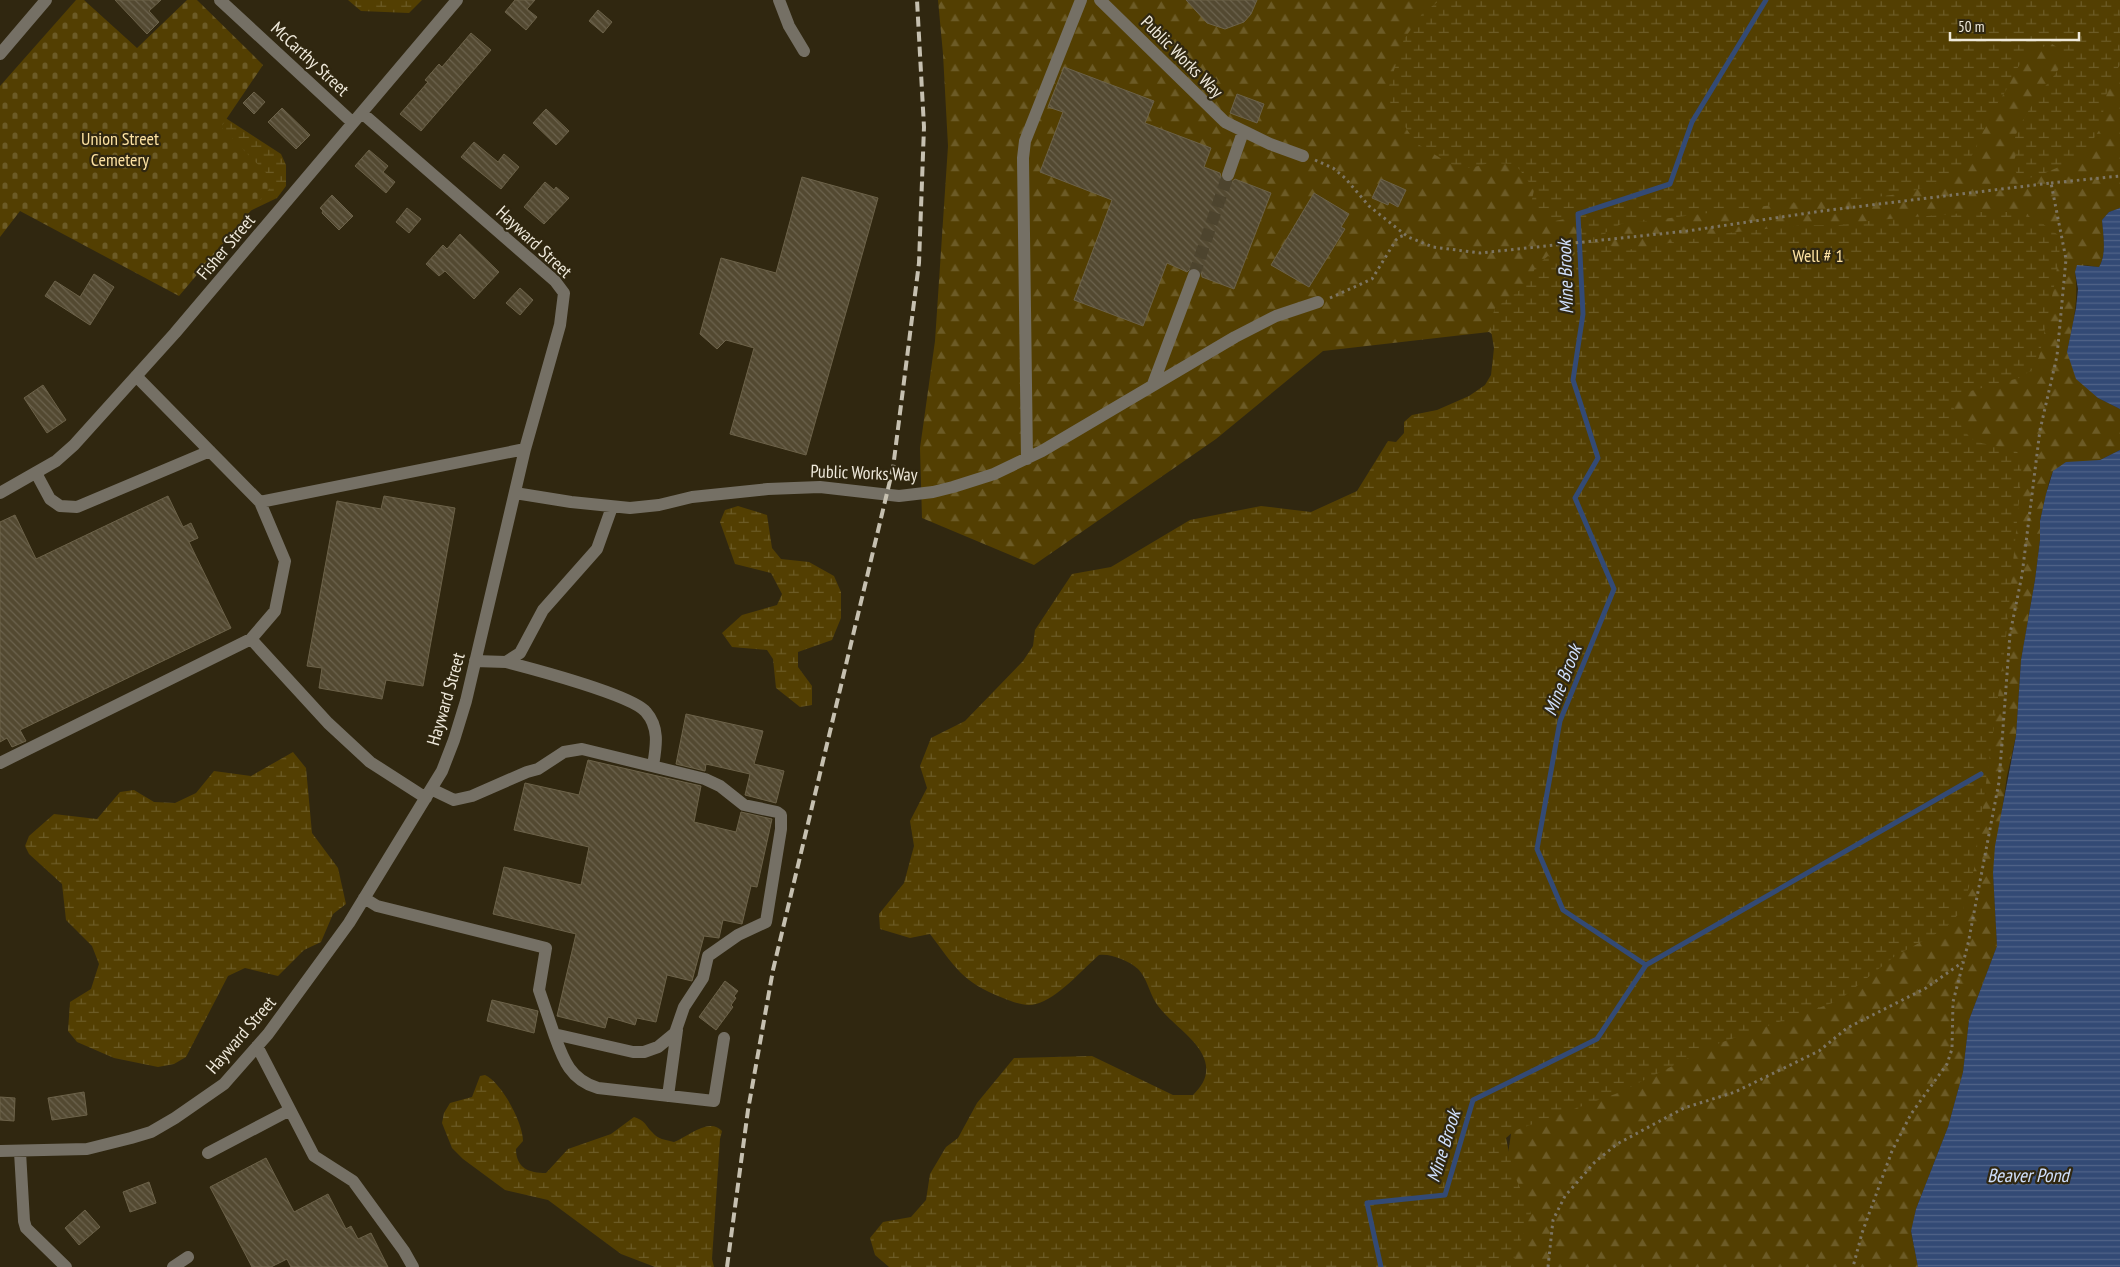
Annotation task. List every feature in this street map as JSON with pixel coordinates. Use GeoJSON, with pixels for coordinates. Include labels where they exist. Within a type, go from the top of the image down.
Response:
{"type":"FeatureCollection","features":[{"type":"Feature","properties":{"kind":"street"},"geometry":{"type":"LineString","coordinates":[[0,54],[46,0]]}},
{"type":"Feature","properties":{"kind":"street","name":"McCarthy Street"},"geometry":{"type":"LineString","coordinates":[[220,0],[353,123]]}},
{"type":"Feature","properties":{"kind":"street","name":"Fisher Street"},"geometry":{"type":"LineString","coordinates":[[0,493],[56,461],[74,445],[176,333],[457,0]]}},
{"type":"Feature","properties":{"kind":"street"},"geometry":{"type":"LineString","coordinates":[[779,0],[789,26],[804,51]]}},
{"type":"Feature","properties":{"kind":"street"},"geometry":{"type":"LineString","coordinates":[[1027,459],[1023,158],[1025,141],[1081,0]]}},
{"type":"Feature","properties":{"kind":"street","name":"Public Works Way"},"geometry":{"type":"LineString","coordinates":[[1100,0],[1217,116],[1243,132],[1303,156]]}},
{"type":"Feature","properties":{"kind":"street","name":"Hayward Street"},"geometry":{"type":"LineString","coordinates":[[0,1151],[87,1149],[151,1132],[224,1084],[305,986],[364,898],[428,794],[445,764],[454,740],[475,661],[525,449],[563,313],[564,300],[561,287],[362,113]]}},
{"type":"Feature","properties":{"kind":"street"},"geometry":{"type":"LineString","coordinates":[[1228,176],[1243,132]]}},
{"type":"Feature","properties":{"kind":"street"},"geometry":{"type":"LineString","coordinates":[[1153,384],[1194,274]]}},
{"type":"Feature","properties":{"kind":"street","name":"Public Works Way"},"geometry":{"type":"LineString","coordinates":[[515,493],[612,507],[647,507],[692,497],[768,488],[820,487],[887,495],[933,492],[994,474],[1027,459],[1056,444],[1153,384],[1261,323],[1318,302]]}},
{"type":"Feature","properties":{"kind":"street"},"geometry":{"type":"LineString","coordinates":[[0,763],[252,639],[275,611],[285,561],[260,502],[136,376]]}},
{"type":"Feature","properties":{"kind":"street"},"geometry":{"type":"LineString","coordinates":[[260,502],[525,449]]}},
{"type":"Feature","properties":{"kind":"street"},"geometry":{"type":"LineString","coordinates":[[36,473],[50,499],[60,506],[78,507],[210,451]]}},
{"type":"Feature","properties":{"kind":"street"},"geometry":{"type":"LineString","coordinates":[[506,662],[520,653],[540,614],[597,549],[612,507]]}},
{"type":"Feature","properties":{"kind":"street"},"geometry":{"type":"LineString","coordinates":[[252,639],[328,723],[370,762],[428,794],[454,800],[472,796],[538,769],[564,752],[582,749],[704,779],[720,786],[744,805],[777,812],[781,815],[782,819],[766,922],[732,939],[708,956],[703,978],[684,1007],[678,1028],[668,1096]]}},
{"type":"Feature","properties":{"kind":"street"},"geometry":{"type":"LineString","coordinates":[[475,661],[506,662],[590,687],[638,705],[646,711],[654,726],[657,741],[653,766]]}},
{"type":"Feature","properties":{"kind":"street"},"geometry":{"type":"LineString","coordinates":[[364,898],[376,906],[546,948],[539,990],[561,1054],[580,1081],[598,1088],[714,1101],[724,1038]]}},
{"type":"Feature","properties":{"kind":"street"},"geometry":{"type":"LineString","coordinates":[[554,1034],[639,1052],[658,1047],[671,1038],[678,1028]]}},
{"type":"Feature","properties":{"kind":"street"},"geometry":{"type":"LineString","coordinates":[[257,1046],[314,1156],[353,1181],[404,1251],[413,1267]]}},
{"type":"Feature","properties":{"kind":"street"},"geometry":{"type":"LineString","coordinates":[[208,1153],[290,1110]]}},
{"type":"Feature","properties":{"kind":"street"},"geometry":{"type":"LineString","coordinates":[[20,1152],[26,1228],[66,1267]]}},
{"type":"Feature","properties":{"kind":"street"},"geometry":{"type":"LineString","coordinates":[[173,1267],[188,1258]]}},
{"type":"Feature","properties":{"kind":"path"},"geometry":{"type":"LineString","coordinates":[[1303,156],[1333,168],[1345,178],[1369,206],[1414,241],[1433,247],[1480,253],[1687,231],[1822,211],[2120,176]]}},
{"type":"Feature","properties":{"kind":"path"},"geometry":{"type":"LineString","coordinates":[[1853,1267],[1862,1233],[1885,1166],[1899,1135],[1911,1114],[1947,1064],[1952,1048],[1953,1002],[1963,962],[1998,782],[2010,634],[2022,575],[2040,430],[2057,356],[2066,259],[2051,183]]}},
{"type":"Feature","properties":{"kind":"path"},"geometry":{"type":"LineString","coordinates":[[1318,302],[1370,281],[1377,274],[1396,240],[1405,235]]}},
{"type":"Feature","properties":{"kind":"path"},"geometry":{"type":"LineString","coordinates":[[1548,1267],[1553,1220],[1565,1196],[1595,1162],[1617,1144],[1684,1108],[1735,1092],[1819,1051],[1847,1028],[1926,988],[1963,962]]}},
{"type":"Feature","properties":{"kind":"green space","name":"Union Street Cemetery"},"geometry":{"type":"Polygon","coordinates":[[[76,0],[84,0],[137,48],[187,0],[197,0],[263,65],[221,127],[275,182],[179,296],[20,211],[0,237],[0,86],[76,0]]]}},
{"type":"Feature","properties":{"kind":"green space"},"geometry":{"type":"Polygon","coordinates":[[[348,0],[422,0],[409,13],[361,11],[348,0]]]}},
{"type":"Feature","properties":{"kind":"green space","name":"Well # 1"},"geometry":{"type":"Polygon","coordinates":[[[938,0],[2120,0],[2120,208],[2109,212],[2102,220],[2104,250],[2099,267],[2084,265],[2075,272],[2076,302],[2067,352],[2098,398],[2120,409],[2120,450],[2100,460],[2053,471],[2049,482],[2040,521],[2040,540],[2035,580],[2021,660],[2016,736],[2007,776],[1993,873],[1997,946],[1969,1020],[1963,1072],[1948,1127],[1916,1209],[1911,1232],[1918,1267],[1487,1267],[1506,1168],[1522,1059],[1749,524],[1489,332],[1323,351],[1216,439],[1034,565],[922,518],[920,448],[935,341],[948,146],[938,0]]]}},
{"type":"Feature","properties":{"kind":"green space"},"geometry":{"type":"Polygon","coordinates":[[[1440,0],[2120,0],[2120,65],[2109,81],[2100,129],[2084,153],[2075,160],[2038,176],[2023,179],[2018,176],[2012,164],[2016,156],[2015,138],[2019,129],[2035,100],[2060,65],[2063,51],[2052,44],[2033,51],[2022,62],[1990,115],[1971,157],[1962,168],[1946,179],[1926,187],[1877,197],[1783,204],[1621,224],[1601,235],[1601,241],[1610,246],[1627,250],[1728,233],[1805,225],[1840,225],[1876,220],[1978,212],[2016,212],[2036,219],[2058,235],[2060,248],[2054,287],[2039,357],[2033,369],[2019,378],[1963,393],[1951,402],[1970,438],[1981,443],[2015,450],[2022,457],[2005,647],[1974,869],[1963,909],[1945,929],[1895,956],[1838,1001],[1717,1044],[1618,1093],[1514,1131],[1506,1138],[1513,1172],[1531,1213],[1511,1267],[889,1267],[875,1255],[870,1238],[883,1222],[911,1217],[926,1200],[930,1174],[946,1147],[958,1138],[977,1103],[1014,1058],[1092,1056],[1173,1095],[1193,1095],[1202,1084],[1206,1075],[1206,1066],[1202,1053],[1190,1038],[1161,1010],[1138,969],[1114,956],[1099,955],[1052,996],[1036,1004],[1023,1004],[989,992],[968,979],[953,965],[930,934],[910,938],[880,929],[879,914],[904,883],[914,846],[910,821],[927,788],[920,766],[931,738],[965,721],[1023,661],[1033,646],[1035,630],[1072,574],[1111,567],[1190,520],[1261,506],[1311,512],[1357,491],[1388,441],[1396,442],[1404,433],[1404,422],[1412,415],[1437,410],[1469,396],[1485,385],[1491,375],[1494,348],[1490,324],[1495,308],[1528,284],[1536,266],[1548,256],[1563,262],[1574,255],[1579,247],[1578,224],[1569,218],[1551,221],[1543,217],[1531,204],[1534,190],[1515,164],[1490,163],[1470,168],[1450,164],[1416,143],[1391,106],[1389,86],[1404,39],[1422,14],[1440,0]]]}},
{"type":"Feature","properties":{"kind":"green space"},"geometry":{"type":"Polygon","coordinates":[[[224,117],[281,154],[286,165],[286,186],[277,198],[250,211],[234,232],[214,240],[191,152],[224,117]]]}},
{"type":"Feature","properties":{"kind":"green space"},"geometry":{"type":"Polygon","coordinates":[[[738,506],[767,515],[772,548],[781,559],[809,562],[834,576],[841,592],[841,618],[832,640],[798,652],[798,667],[812,686],[812,705],[800,707],[776,688],[773,659],[767,650],[732,647],[722,633],[742,615],[777,605],[782,594],[771,573],[735,564],[720,522],[725,510],[738,506]]]}},
{"type":"Feature","properties":{"kind":"green space"},"geometry":{"type":"Polygon","coordinates":[[[293,752],[306,768],[312,833],[338,868],[346,904],[333,914],[321,942],[304,950],[278,976],[245,968],[228,976],[186,1057],[174,1064],[158,1067],[114,1058],[77,1042],[68,1031],[70,1002],[91,989],[99,964],[92,946],[66,920],[62,884],[29,854],[25,846],[29,836],[54,814],[97,819],[120,792],[134,790],[154,802],[175,803],[196,793],[214,771],[251,776],[293,752]]]}},
{"type":"Feature","properties":{"kind":"green space"},"geometry":{"type":"Polygon","coordinates":[[[485,1075],[498,1086],[510,1104],[519,1124],[523,1141],[516,1149],[518,1161],[525,1168],[534,1172],[546,1173],[568,1149],[611,1134],[634,1117],[643,1121],[656,1136],[674,1142],[705,1127],[717,1127],[722,1131],[712,1259],[714,1267],[655,1267],[621,1254],[548,1200],[505,1190],[463,1159],[452,1148],[442,1123],[444,1113],[450,1103],[472,1097],[480,1076],[485,1075]]]}},
{"type":"Feature","properties":{"kind":"water"},"geometry":{"type":"Polygon","coordinates":[[[2120,208],[2120,409],[2098,398],[2076,379],[2067,352],[2076,308],[2078,289],[2075,272],[2077,265],[2099,267],[2104,250],[2102,220],[2109,212],[2120,208]]]}},
{"type":"Feature","properties":{"kind":"water","name":"Beaver Pond"},"geometry":{"type":"Polygon","coordinates":[[[2120,450],[2120,1267],[1918,1267],[1911,1231],[1916,1209],[1948,1127],[1963,1072],[1969,1020],[1997,946],[1993,873],[1995,846],[2016,736],[2021,660],[2035,580],[2040,540],[2040,521],[2046,494],[2053,471],[2066,462],[2100,460],[2120,450]]]}},
{"type":"Feature","properties":{"kind":"building"},"geometry":{"type":"Polygon","coordinates":[[[115,0],[161,0],[149,11],[159,22],[147,34],[115,0]]]}},
{"type":"Feature","properties":{"kind":"building"},"geometry":{"type":"Polygon","coordinates":[[[515,0],[535,0],[527,9],[537,17],[526,30],[505,12],[515,0]]]}},
{"type":"Feature","properties":{"kind":"building"},"geometry":{"type":"Polygon","coordinates":[[[1186,0],[1257,0],[1251,14],[1244,22],[1225,29],[1207,23],[1186,0]]]}},
{"type":"Feature","properties":{"kind":"building"},"geometry":{"type":"Polygon","coordinates":[[[598,10],[612,22],[603,33],[589,21],[598,10]]]}},
{"type":"Feature","properties":{"kind":"building"},"geometry":{"type":"Polygon","coordinates":[[[471,33],[491,50],[421,131],[400,114],[428,82],[425,80],[439,64],[442,67],[471,33]]]}},
{"type":"Feature","properties":{"kind":"building"},"geometry":{"type":"Polygon","coordinates":[[[1064,67],[1154,101],[1145,123],[1211,148],[1204,167],[1220,173],[1222,180],[1225,182],[1230,183],[1235,179],[1271,193],[1234,289],[1202,277],[1201,270],[1197,268],[1192,267],[1187,272],[1167,263],[1143,326],[1074,300],[1112,200],[1040,172],[1063,112],[1048,107],[1064,67]]]}},
{"type":"Feature","properties":{"kind":"building"},"geometry":{"type":"Polygon","coordinates":[[[254,92],[265,102],[254,114],[243,103],[254,92]]]}},
{"type":"Feature","properties":{"kind":"building"},"geometry":{"type":"Polygon","coordinates":[[[1237,94],[1264,104],[1257,123],[1230,113],[1237,94]]]}},
{"type":"Feature","properties":{"kind":"building"},"geometry":{"type":"Polygon","coordinates":[[[282,108],[310,135],[296,149],[268,122],[282,108]]]}},
{"type":"Feature","properties":{"kind":"building"},"geometry":{"type":"Polygon","coordinates":[[[546,109],[569,131],[556,145],[533,123],[546,109]]]}},
{"type":"Feature","properties":{"kind":"building"},"geometry":{"type":"Polygon","coordinates":[[[474,142],[498,162],[504,154],[519,167],[501,189],[461,157],[474,142]]]}},
{"type":"Feature","properties":{"kind":"building"},"geometry":{"type":"Polygon","coordinates":[[[369,150],[388,166],[383,172],[395,182],[386,193],[355,166],[369,150]]]}},
{"type":"Feature","properties":{"kind":"building"},"geometry":{"type":"Polygon","coordinates":[[[802,177],[878,198],[806,455],[730,434],[754,348],[726,340],[717,349],[700,334],[721,258],[776,273],[802,177]]]}},
{"type":"Feature","properties":{"kind":"building"},"geometry":{"type":"Polygon","coordinates":[[[1381,179],[1406,190],[1398,207],[1389,202],[1388,205],[1372,198],[1381,179]]]}},
{"type":"Feature","properties":{"kind":"building"},"geometry":{"type":"Polygon","coordinates":[[[545,182],[554,190],[556,187],[569,198],[544,224],[524,207],[545,182]]]}},
{"type":"Feature","properties":{"kind":"building"},"geometry":{"type":"Polygon","coordinates":[[[1314,193],[1349,214],[1341,227],[1345,229],[1309,287],[1271,265],[1314,193]]]}},
{"type":"Feature","properties":{"kind":"building"},"geometry":{"type":"Polygon","coordinates":[[[332,195],[353,216],[339,230],[322,213],[323,211],[320,208],[332,195]]]}},
{"type":"Feature","properties":{"kind":"building"},"geometry":{"type":"Polygon","coordinates":[[[407,208],[421,219],[409,233],[396,222],[407,208]]]}},
{"type":"Feature","properties":{"kind":"building"},"geometry":{"type":"Polygon","coordinates":[[[460,234],[499,272],[474,299],[445,271],[439,276],[426,264],[443,245],[447,249],[460,234]]]}},
{"type":"Feature","properties":{"kind":"building"},"geometry":{"type":"Polygon","coordinates":[[[94,274],[114,287],[90,325],[45,296],[55,281],[80,297],[94,274]]]}},
{"type":"Feature","properties":{"kind":"building"},"geometry":{"type":"Polygon","coordinates":[[[520,288],[533,300],[520,315],[506,303],[520,288]]]}},
{"type":"Feature","properties":{"kind":"building"},"geometry":{"type":"Polygon","coordinates":[[[43,385],[66,420],[47,433],[24,398],[43,385]]]}},
{"type":"Feature","properties":{"kind":"building"},"geometry":{"type":"Polygon","coordinates":[[[168,496],[183,527],[191,523],[198,538],[189,542],[231,628],[20,730],[26,741],[12,747],[7,738],[0,742],[0,522],[15,515],[36,559],[168,496]]]}},
{"type":"Feature","properties":{"kind":"building"},"geometry":{"type":"Polygon","coordinates":[[[384,496],[455,508],[423,686],[386,680],[382,699],[319,688],[322,668],[307,666],[337,501],[381,509],[384,496]]]}},
{"type":"Feature","properties":{"kind":"building"},"geometry":{"type":"Polygon","coordinates":[[[686,714],[763,731],[754,764],[784,771],[776,803],[745,795],[750,774],[706,764],[705,771],[676,764],[686,714]]]}},
{"type":"Feature","properties":{"kind":"building"},"geometry":{"type":"Polygon","coordinates":[[[588,760],[701,786],[694,822],[736,832],[741,812],[772,819],[757,887],[751,886],[742,924],[723,920],[719,938],[704,936],[692,981],[667,975],[656,1022],[637,1018],[635,1025],[608,1017],[605,1028],[557,1016],[576,934],[493,914],[504,867],[581,885],[589,847],[514,830],[525,783],[579,795],[588,760]]]}},
{"type":"Feature","properties":{"kind":"building"},"geometry":{"type":"Polygon","coordinates":[[[725,981],[738,991],[731,1005],[733,1007],[716,1030],[699,1017],[725,981]]]}},
{"type":"Feature","properties":{"kind":"building"},"geometry":{"type":"Polygon","coordinates":[[[492,1000],[538,1011],[534,1033],[487,1021],[492,1000]]]}},
{"type":"Feature","properties":{"kind":"building"},"geometry":{"type":"Polygon","coordinates":[[[84,1092],[87,1115],[52,1120],[48,1098],[84,1092]]]}},
{"type":"Feature","properties":{"kind":"building"},"geometry":{"type":"Polygon","coordinates":[[[0,1097],[15,1098],[14,1121],[0,1120],[0,1097]]]}},
{"type":"Feature","properties":{"kind":"building"},"geometry":{"type":"Polygon","coordinates":[[[266,1158],[294,1212],[328,1194],[346,1229],[351,1226],[358,1239],[371,1233],[388,1267],[291,1267],[287,1259],[271,1267],[252,1267],[210,1187],[266,1158]]]}},
{"type":"Feature","properties":{"kind":"building"},"geometry":{"type":"Polygon","coordinates":[[[149,1182],[156,1203],[130,1212],[123,1192],[149,1182]]]}},
{"type":"Feature","properties":{"kind":"building"},"geometry":{"type":"Polygon","coordinates":[[[85,1210],[100,1227],[79,1245],[65,1228],[85,1210]]]}},
{"type":"Feature","properties":{"kind":"waterway","name":"Mine Brook"},"geometry":{"type":"LineString","coordinates":[[1381,1267],[1367,1203],[1445,1195],[1473,1100],[1597,1039],[1646,965],[1563,910],[1537,849],[1560,721],[1614,589],[1575,498],[1598,458],[1573,380],[1583,314],[1578,214],[1670,184],[1692,122],[1766,0]]}},
{"type":"Feature","properties":{"kind":"waterway"},"geometry":{"type":"LineString","coordinates":[[1646,965],[1981,774]]}},
{"type":"Feature","properties":{"kind":"tunnel"},"geometry":{"type":"LineString","coordinates":[[1194,275],[1228,175]]}},
{"type":"Feature","properties":{"kind":"railway"},"geometry":{"type":"LineString","coordinates":[[727,1267],[748,1110],[773,970],[893,468],[919,263],[924,127],[917,0]]}}]}
